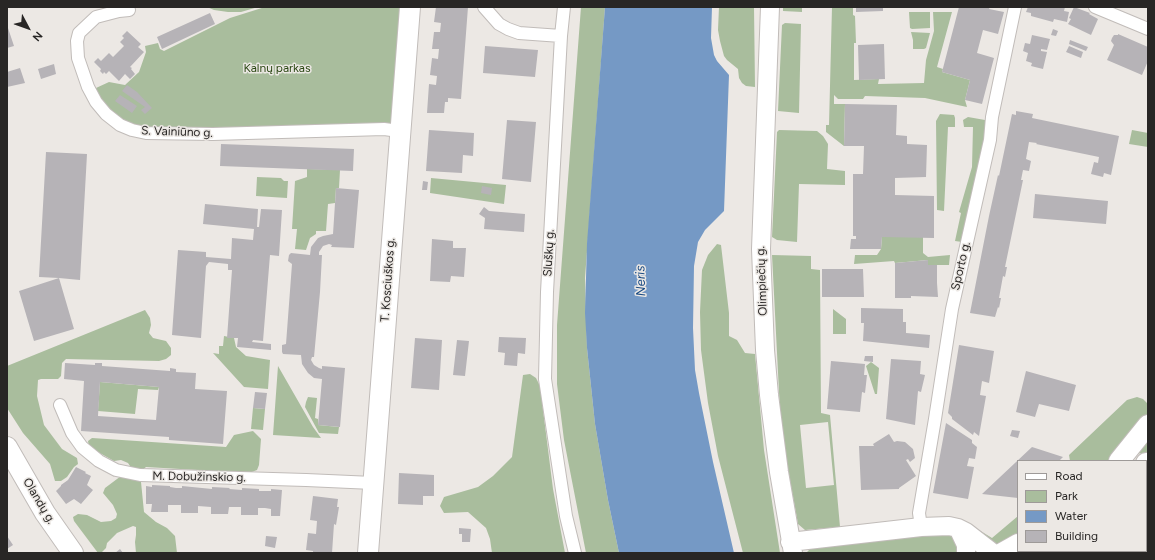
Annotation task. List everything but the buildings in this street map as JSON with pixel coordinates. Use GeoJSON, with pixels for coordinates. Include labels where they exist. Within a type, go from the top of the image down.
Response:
{"type":"FeatureCollection","features":[{"type":"Feature","properties":{"kind":"main road","name":"T. Kosciuškos g."},"geometry":{"type":"LineString","coordinates":[[368,553],[399,131],[410,7]]}},
{"type":"Feature","properties":{"kind":"main road"},"geometry":{"type":"LineString","coordinates":[[1120,460],[1148,425]]}},
{"type":"Feature","properties":{"kind":"main road","name":"Olandų g."},"geometry":{"type":"LineString","coordinates":[[7,447],[45,513],[73,553]]}},
{"type":"Feature","properties":{"kind":"main road"},"geometry":{"type":"LineString","coordinates":[[1002,553],[1017,545]]}},
{"type":"Feature","properties":{"kind":"street"},"geometry":{"type":"LineString","coordinates":[[484,7],[495,20],[508,29],[519,33],[561,36]]}},
{"type":"Feature","properties":{"kind":"street","name":"Sluškų g."},"geometry":{"type":"LineString","coordinates":[[564,7],[561,36],[547,292],[545,379],[566,516],[575,553]]}},
{"type":"Feature","properties":{"kind":"street","name":"Olimpiečių g."},"geometry":{"type":"LineString","coordinates":[[770,7],[761,249],[765,350],[779,472],[792,548]]}},
{"type":"Feature","properties":{"kind":"street","name":"Sporto g."},"geometry":{"type":"LineString","coordinates":[[921,527],[919,513],[952,309],[990,140],[992,117],[1015,7]]}},
{"type":"Feature","properties":{"kind":"street"},"geometry":{"type":"LineString","coordinates":[[1095,7],[1148,29]]}},
{"type":"Feature","properties":{"kind":"street","name":"S. Vainiūno g."},"geometry":{"type":"LineString","coordinates":[[129,10],[119,11],[96,18],[79,33],[77,41],[78,58],[88,87],[96,102],[106,114],[120,125],[132,130],[154,133],[213,134],[384,129],[399,131]]}},
{"type":"Feature","properties":{"kind":"street","name":"M. Dobužinskio g."},"geometry":{"type":"LineString","coordinates":[[60,405],[72,433],[82,446],[99,461],[116,470],[140,476],[373,483]]}},
{"type":"Feature","properties":{"kind":"street"},"geometry":{"type":"LineString","coordinates":[[792,548],[921,527],[949,526],[966,532],[993,553]]}},
{"type":"Feature","properties":{"kind":"street"},"geometry":{"type":"LineString","coordinates":[[958,528],[966,545],[966,553]]}},
{"type":"Feature","properties":{"kind":"green space"},"geometry":{"type":"Polygon","coordinates":[[[207,7],[258,7],[241,12],[228,12],[214,10],[207,7]]]}},
{"type":"Feature","properties":{"kind":"green space","name":"Kalnų parkas"},"geometry":{"type":"Polygon","coordinates":[[[265,7],[400,7],[392,125],[153,129],[122,123],[97,99],[96,88],[109,82],[125,85],[139,72],[146,52],[145,46],[158,43],[160,49],[164,51],[230,18],[265,7]]]}},
{"type":"Feature","properties":{"kind":"green space"},"geometry":{"type":"Polygon","coordinates":[[[581,7],[605,7],[585,278],[587,348],[595,424],[619,553],[586,553],[564,440],[557,384],[557,325],[581,7]]]}},
{"type":"Feature","properties":{"kind":"green space"},"geometry":{"type":"Polygon","coordinates":[[[719,7],[754,7],[755,87],[746,86],[742,83],[739,78],[738,69],[724,56],[718,30],[719,7]]]}},
{"type":"Feature","properties":{"kind":"green space"},"geometry":{"type":"Polygon","coordinates":[[[783,7],[802,7],[802,12],[783,11],[783,7]]]}},
{"type":"Feature","properties":{"kind":"green space"},"geometry":{"type":"Polygon","coordinates":[[[832,7],[853,7],[853,15],[855,16],[856,43],[854,43],[854,80],[879,79],[878,84],[924,83],[926,60],[934,31],[933,12],[952,12],[937,67],[943,69],[942,72],[970,80],[965,100],[967,107],[925,98],[865,96],[863,99],[838,99],[834,95],[834,104],[845,104],[844,146],[826,132],[826,125],[829,125],[832,7]]]}},
{"type":"Feature","properties":{"kind":"green space"},"geometry":{"type":"Polygon","coordinates":[[[909,12],[930,12],[930,28],[910,28],[909,12]]]}},
{"type":"Feature","properties":{"kind":"green space"},"geometry":{"type":"Polygon","coordinates":[[[785,23],[801,24],[799,113],[778,111],[782,25],[785,23]]]}},
{"type":"Feature","properties":{"kind":"green space"},"geometry":{"type":"Polygon","coordinates":[[[911,32],[930,33],[926,48],[913,49],[911,32]]]}},
{"type":"Feature","properties":{"kind":"green space"},"geometry":{"type":"Polygon","coordinates":[[[940,114],[954,115],[955,118],[955,127],[948,127],[944,211],[937,210],[936,121],[940,114]]]}},
{"type":"Feature","properties":{"kind":"green space"},"geometry":{"type":"Polygon","coordinates":[[[968,117],[985,120],[987,123],[979,168],[962,242],[955,241],[961,213],[959,212],[972,167],[973,127],[964,127],[963,120],[968,117]]]}},
{"type":"Feature","properties":{"kind":"green space"},"geometry":{"type":"Polygon","coordinates":[[[779,130],[817,131],[823,136],[828,144],[827,169],[845,171],[845,185],[799,184],[797,242],[777,240],[772,237],[777,132],[779,130]]]}},
{"type":"Feature","properties":{"kind":"green space"},"geometry":{"type":"Polygon","coordinates":[[[1132,130],[1148,133],[1148,147],[1129,144],[1132,130]]]}},
{"type":"Feature","properties":{"kind":"green space"},"geometry":{"type":"Polygon","coordinates":[[[307,169],[340,170],[339,188],[336,188],[335,203],[328,204],[326,231],[316,231],[316,234],[310,238],[306,250],[295,249],[297,229],[292,229],[295,181],[307,177],[307,169]]]}},
{"type":"Feature","properties":{"kind":"green space"},"geometry":{"type":"Polygon","coordinates":[[[257,177],[281,178],[284,181],[288,181],[287,198],[256,196],[257,177]]]}},
{"type":"Feature","properties":{"kind":"green space"},"geometry":{"type":"Polygon","coordinates":[[[431,178],[506,185],[504,204],[430,193],[431,178]]]}},
{"type":"Feature","properties":{"kind":"green space"},"geometry":{"type":"Polygon","coordinates":[[[882,237],[923,237],[923,253],[928,257],[950,255],[949,265],[928,265],[928,260],[895,263],[894,261],[854,264],[855,255],[877,255],[881,249],[882,237]]]}},
{"type":"Feature","properties":{"kind":"green space"},"geometry":{"type":"Polygon","coordinates":[[[717,244],[721,245],[729,313],[729,336],[737,340],[745,353],[755,354],[764,450],[780,553],[743,553],[718,456],[708,403],[701,350],[700,312],[702,270],[708,255],[717,244]]]}},
{"type":"Feature","properties":{"kind":"green space"},"geometry":{"type":"Polygon","coordinates":[[[772,255],[811,256],[811,269],[820,270],[821,413],[830,415],[840,527],[805,530],[798,524],[781,431],[772,255]],[[828,422],[800,425],[806,488],[834,485],[828,422]]]}},
{"type":"Feature","properties":{"kind":"green space"},"geometry":{"type":"Polygon","coordinates":[[[833,309],[846,319],[846,334],[833,334],[833,309]]]}},
{"type":"Feature","properties":{"kind":"green space"},"geometry":{"type":"Polygon","coordinates":[[[145,310],[150,318],[151,325],[149,333],[153,338],[166,341],[171,348],[171,355],[166,359],[159,361],[66,359],[62,363],[61,376],[58,379],[38,380],[37,396],[44,425],[62,449],[77,458],[78,464],[67,477],[61,481],[55,481],[50,464],[23,433],[7,408],[7,366],[145,310]]]}},
{"type":"Feature","properties":{"kind":"green space"},"geometry":{"type":"Polygon","coordinates":[[[224,336],[234,338],[236,347],[246,356],[270,360],[268,389],[244,387],[213,353],[219,354],[219,346],[223,346],[224,336]]]}},
{"type":"Feature","properties":{"kind":"green space"},"geometry":{"type":"Polygon","coordinates":[[[871,362],[879,368],[877,394],[875,394],[866,366],[871,362]]]}},
{"type":"Feature","properties":{"kind":"green space"},"geometry":{"type":"Polygon","coordinates":[[[278,366],[313,427],[321,438],[273,435],[278,366]]]}},
{"type":"Feature","properties":{"kind":"green space"},"geometry":{"type":"Polygon","coordinates":[[[530,374],[536,378],[540,386],[553,489],[565,553],[492,553],[490,539],[486,528],[468,512],[444,513],[440,506],[444,497],[478,487],[493,476],[512,457],[523,375],[530,374]]]}},
{"type":"Feature","properties":{"kind":"green space"},"geometry":{"type":"Polygon","coordinates":[[[100,382],[159,387],[158,390],[138,389],[135,414],[98,411],[100,382]]]}},
{"type":"Feature","properties":{"kind":"green space"},"geometry":{"type":"Polygon","coordinates":[[[308,397],[317,398],[315,418],[318,419],[318,425],[339,427],[338,434],[319,433],[305,407],[308,397]]]}},
{"type":"Feature","properties":{"kind":"green space"},"geometry":{"type":"Polygon","coordinates":[[[1137,397],[1143,399],[1148,404],[1148,415],[1108,460],[1070,460],[1069,455],[1127,400],[1137,397]]]}},
{"type":"Feature","properties":{"kind":"green space"},"geometry":{"type":"Polygon","coordinates":[[[253,408],[265,409],[263,430],[251,429],[253,408]]]}},
{"type":"Feature","properties":{"kind":"green space"},"geometry":{"type":"Polygon","coordinates":[[[253,431],[261,439],[259,465],[257,470],[249,473],[146,467],[140,472],[144,512],[156,522],[167,528],[175,536],[177,553],[136,553],[136,527],[133,526],[117,533],[107,543],[106,548],[102,552],[98,553],[74,521],[73,517],[78,514],[87,515],[101,522],[111,521],[116,518],[117,514],[113,505],[103,493],[105,488],[129,470],[130,466],[128,463],[121,460],[114,461],[89,447],[88,441],[92,438],[226,447],[234,435],[253,431]]]}},
{"type":"Feature","properties":{"kind":"green space"},"geometry":{"type":"Polygon","coordinates":[[[1148,436],[1148,454],[1136,453],[1148,436]]]}},
{"type":"Feature","properties":{"kind":"green space"},"geometry":{"type":"Polygon","coordinates":[[[1148,469],[1148,553],[1062,553],[1147,552],[1148,469]]]}},
{"type":"Feature","properties":{"kind":"green space"},"geometry":{"type":"Polygon","coordinates":[[[1017,517],[1017,537],[996,546],[969,524],[992,538],[1017,517]]]}},
{"type":"Feature","properties":{"kind":"green space"},"geometry":{"type":"Polygon","coordinates":[[[942,532],[954,537],[959,553],[806,553],[810,549],[942,532]]]}},
{"type":"Feature","properties":{"kind":"water","name":"Neris"},"geometry":{"type":"Polygon","coordinates":[[[605,7],[712,7],[711,38],[714,55],[729,75],[724,211],[705,230],[698,242],[694,266],[693,328],[695,370],[699,393],[734,553],[619,553],[595,424],[585,313],[587,243],[605,7]]]}}]}
